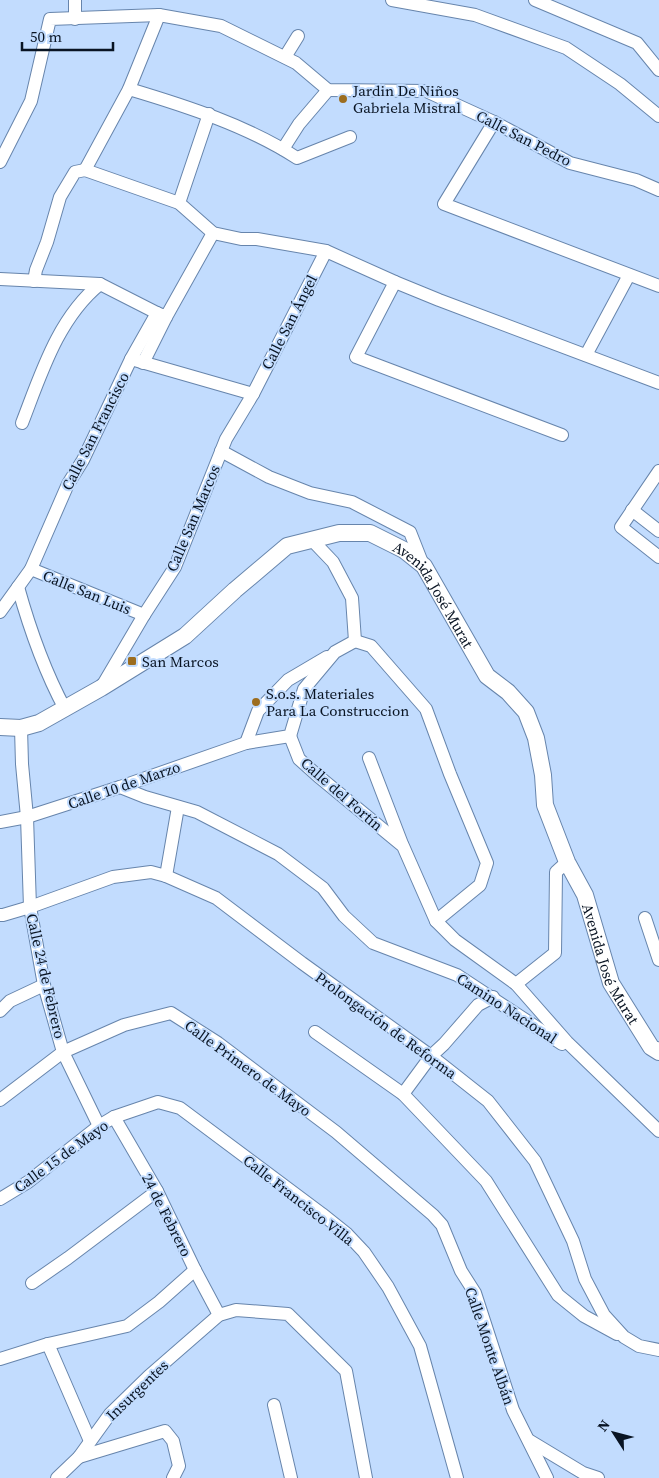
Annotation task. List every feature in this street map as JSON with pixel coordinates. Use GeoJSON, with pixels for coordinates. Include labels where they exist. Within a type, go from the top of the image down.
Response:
{"type":"FeatureCollection","features":[{"type":"Feature","properties":{"kind":"street"},"geometry":{"type":"LineString","coordinates":[[75,0],[75,19]]}},
{"type":"Feature","properties":{"kind":"street"},"geometry":{"type":"LineString","coordinates":[[392,0],[474,15],[566,48],[620,84],[659,116]]}},
{"type":"Feature","properties":{"kind":"street"},"geometry":{"type":"LineString","coordinates":[[536,0],[637,43],[659,70]]}},
{"type":"Feature","properties":{"kind":"street"},"geometry":{"type":"LineString","coordinates":[[85,170],[129,89],[160,15]]}},
{"type":"Feature","properties":{"kind":"street"},"geometry":{"type":"LineString","coordinates":[[0,162],[31,101],[50,19],[160,15],[221,26],[296,63],[328,90],[299,124],[283,149]]}},
{"type":"Feature","properties":{"kind":"street"},"geometry":{"type":"LineString","coordinates":[[285,57],[298,36]]}},
{"type":"Feature","properties":{"kind":"street"},"geometry":{"type":"LineString","coordinates":[[129,89],[209,114],[298,158],[350,137]]}},
{"type":"Feature","properties":{"kind":"street","name":"Calle San Pedro"},"geometry":{"type":"LineString","coordinates":[[328,90],[426,90],[494,122],[570,163],[636,180],[659,190]]}},
{"type":"Feature","properties":{"kind":"street"},"geometry":{"type":"LineString","coordinates":[[179,203],[209,114]]}},
{"type":"Feature","properties":{"kind":"street"},"geometry":{"type":"LineString","coordinates":[[494,122],[444,204],[659,286]]}},
{"type":"Feature","properties":{"kind":"street"},"geometry":{"type":"LineString","coordinates":[[34,281],[60,197],[75,172],[85,170],[179,203],[214,233],[241,239],[257,239],[326,251],[395,282],[659,383]]}},
{"type":"Feature","properties":{"kind":"street"},"geometry":{"type":"LineString","coordinates":[[137,361],[161,315],[214,233]]}},
{"type":"Feature","properties":{"kind":"street","name":"Calle San Ángel"},"geometry":{"type":"LineString","coordinates":[[253,394],[326,251]]}},
{"type":"Feature","properties":{"kind":"street"},"geometry":{"type":"LineString","coordinates":[[586,355],[629,275]]}},
{"type":"Feature","properties":{"kind":"street"},"geometry":{"type":"LineString","coordinates":[[0,279],[100,284],[161,315]]}},
{"type":"Feature","properties":{"kind":"street"},"geometry":{"type":"LineString","coordinates":[[395,282],[356,357],[562,436]]}},
{"type":"Feature","properties":{"kind":"street"},"geometry":{"type":"LineString","coordinates":[[22,423],[63,326],[89,293],[100,284]]}},
{"type":"Feature","properties":{"kind":"street","name":"Calle San Francisco"},"geometry":{"type":"LineString","coordinates":[[0,612],[30,569],[68,484],[137,361],[253,394]]}},
{"type":"Feature","properties":{"kind":"street","name":"Calle San Marcos"},"geometry":{"type":"LineString","coordinates":[[101,688],[175,566],[226,439],[253,394]]}},
{"type":"Feature","properties":{"kind":"street","name":"Calle San Marcos"},"geometry":{"type":"LineString","coordinates":[[221,451],[269,477],[310,493],[352,502],[410,532],[424,566]]}},
{"type":"Feature","properties":{"kind":"street"},"geometry":{"type":"LineString","coordinates":[[659,471],[621,527],[659,557]]}},
{"type":"Feature","properties":{"kind":"street"},"geometry":{"type":"LineString","coordinates":[[632,510],[659,531]]}},
{"type":"Feature","properties":{"kind":"street","name":"Avenida José Murat"},"geometry":{"type":"LineString","coordinates":[[0,727],[21,728],[39,723],[101,688],[185,636],[287,546],[339,533],[370,533],[404,550],[424,566],[487,676],[508,692],[526,712],[536,738],[543,775],[545,805],[567,862],[586,895],[611,983],[651,1047],[659,1052]]}},
{"type":"Feature","properties":{"kind":"street"},"geometry":{"type":"LineString","coordinates":[[312,540],[333,562],[352,598],[355,641]]}},
{"type":"Feature","properties":{"kind":"street","name":"Calle San Luis"},"geometry":{"type":"LineString","coordinates":[[30,569],[144,615]]}},
{"type":"Feature","properties":{"kind":"street"},"geometry":{"type":"LineString","coordinates":[[18,587],[30,628],[49,680],[65,709]]}},
{"type":"Feature","properties":{"kind":"street"},"geometry":{"type":"LineString","coordinates":[[246,743],[258,711],[288,680],[355,641],[371,646],[426,709],[450,774],[487,862],[480,885],[436,921]]}},
{"type":"Feature","properties":{"kind":"street"},"geometry":{"type":"LineString","coordinates":[[290,736],[304,689],[335,652]]}},
{"type":"Feature","properties":{"kind":"street","name":"Calle 24 de Febrero"},"geometry":{"type":"LineString","coordinates":[[21,728],[27,817],[30,907],[44,985],[63,1052],[99,1126]]}},
{"type":"Feature","properties":{"kind":"street","name":"Calle del Fortín"},"geometry":{"type":"LineString","coordinates":[[290,736],[299,760],[403,846]]}},
{"type":"Feature","properties":{"kind":"street","name":"Calle 10 de Marzo"},"geometry":{"type":"LineString","coordinates":[[0,822],[27,817],[246,743],[290,736]]}},
{"type":"Feature","properties":{"kind":"street","name":"Calle del Fortín"},"geometry":{"type":"LineString","coordinates":[[369,758],[403,846],[436,921],[455,940],[516,984],[567,1042],[659,1131]]}},
{"type":"Feature","properties":{"kind":"street","name":"Camino Nacional"},"geometry":{"type":"LineString","coordinates":[[120,787],[197,812],[278,854],[323,888],[344,916],[373,944],[457,975],[585,1059]]}},
{"type":"Feature","properties":{"kind":"street"},"geometry":{"type":"LineString","coordinates":[[166,876],[178,807]]}},
{"type":"Feature","properties":{"kind":"street"},"geometry":{"type":"LineString","coordinates":[[516,984],[555,953],[556,872],[567,862]]}},
{"type":"Feature","properties":{"kind":"street","name":"Prolongación de Reforma"},"geometry":{"type":"LineString","coordinates":[[1,916],[113,878],[151,872],[166,876],[216,898],[431,1056],[488,1101],[535,1161],[573,1240],[585,1279],[604,1315],[624,1337],[639,1346],[659,1350]]}},
{"type":"Feature","properties":{"kind":"street"},"geometry":{"type":"LineString","coordinates":[[645,918],[659,960]]}},
{"type":"Feature","properties":{"kind":"street"},"geometry":{"type":"LineString","coordinates":[[0,1010],[10,1001],[44,985]]}},
{"type":"Feature","properties":{"kind":"street"},"geometry":{"type":"LineString","coordinates":[[403,1094],[431,1056],[478,1005],[492,997]]}},
{"type":"Feature","properties":{"kind":"street","name":"Calle Primero de Mayo"},"geometry":{"type":"LineString","coordinates":[[0,1100],[63,1052],[124,1025],[171,1013],[218,1044],[336,1132]]}},
{"type":"Feature","properties":{"kind":"street"},"geometry":{"type":"LineString","coordinates":[[314,1032],[403,1094],[486,1181],[558,1295],[584,1316],[611,1332],[624,1337]]}},
{"type":"Feature","properties":{"kind":"street","name":"Calle 15 de Mayo"},"geometry":{"type":"LineString","coordinates":[[0,1199],[28,1182],[99,1126],[114,1117],[158,1102],[180,1108]]}},
{"type":"Feature","properties":{"kind":"street","name":"Calle Francisco Villa"},"geometry":{"type":"LineString","coordinates":[[180,1108],[322,1214],[347,1234],[364,1252],[388,1287],[420,1346],[457,1478]]}},
{"type":"Feature","properties":{"kind":"street","name":"24 de Febrero"},"geometry":{"type":"LineString","coordinates":[[114,1117],[157,1190],[195,1270],[223,1314]]}},
{"type":"Feature","properties":{"kind":"street","name":"Calle Monte Albán"},"geometry":{"type":"LineString","coordinates":[[336,1132],[433,1215],[442,1225],[461,1271],[475,1293],[513,1410],[529,1441]]}},
{"type":"Feature","properties":{"kind":"street"},"geometry":{"type":"LineString","coordinates":[[32,1283],[157,1190]]}},
{"type":"Feature","properties":{"kind":"street"},"geometry":{"type":"LineString","coordinates":[[0,1359],[48,1344],[127,1326],[159,1302],[195,1270]]}},
{"type":"Feature","properties":{"kind":"street"},"geometry":{"type":"LineString","coordinates":[[223,1314],[236,1310],[288,1314],[346,1371],[366,1478]]}},
{"type":"Feature","properties":{"kind":"street","name":"Insurgentes"},"geometry":{"type":"LineString","coordinates":[[57,1478],[79,1458],[110,1414],[149,1376],[223,1314]]}},
{"type":"Feature","properties":{"kind":"street"},"geometry":{"type":"LineString","coordinates":[[48,1344],[90,1440]]}},
{"type":"Feature","properties":{"kind":"street"},"geometry":{"type":"LineString","coordinates":[[274,1404],[292,1478]]}},
{"type":"Feature","properties":{"kind":"street"},"geometry":{"type":"LineString","coordinates":[[79,1458],[165,1432],[173,1440],[179,1466],[173,1478]]}},
{"type":"Feature","properties":{"kind":"street"},"geometry":{"type":"LineString","coordinates":[[529,1441],[547,1478]]}},
{"type":"Feature","properties":{"kind":"street"},"geometry":{"type":"LineString","coordinates":[[529,1441],[576,1469],[598,1478]]}},
{"type":"Feature","properties":{"kind":"place","name":"Jardin De Niños Gabriela Mistral"},"geometry":{"type":"Point","coordinates":[343,99]}},
{"type":"Feature","properties":{"kind":"place","name":"San Marcos"},"geometry":{"type":"Point","coordinates":[132,661]}},
{"type":"Feature","properties":{"kind":"place","name":"S.o.s. Materiales Para La Construccion"},"geometry":{"type":"Point","coordinates":[256,702]}}]}
